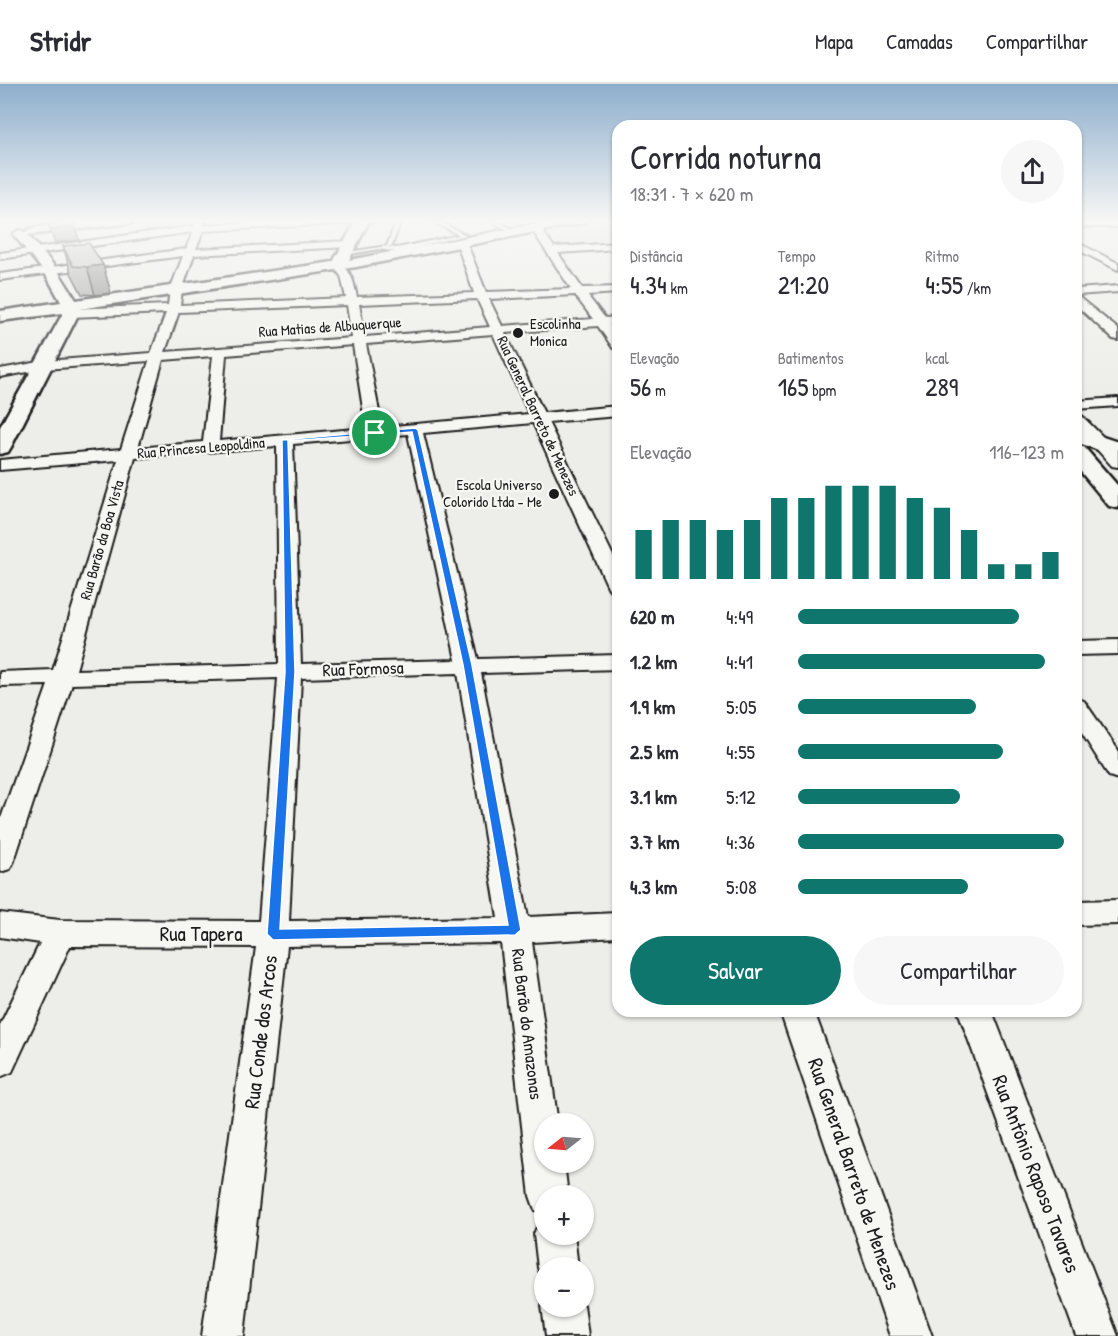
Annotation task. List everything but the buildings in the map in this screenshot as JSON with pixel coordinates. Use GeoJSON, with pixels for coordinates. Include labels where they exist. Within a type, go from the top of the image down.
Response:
{"type":"FeatureCollection","features":[{"type":"Feature","properties":{"kind":"main road"},"geometry":{"type":"LineString","coordinates":[[54,277],[71,309]]}},
{"type":"Feature","properties":{"kind":"main road"},"geometry":{"type":"LineString","coordinates":[[0,316],[175,299],[269,277]]}},
{"type":"Feature","properties":{"kind":"main road"},"geometry":{"type":"LineString","coordinates":[[0,447],[45,365],[71,309]]}},
{"type":"Feature","properties":{"kind":"main road"},"geometry":{"type":"LineString","coordinates":[[1082,437],[1109,447]]}},
{"type":"Feature","properties":{"kind":"main road"},"geometry":{"type":"LineString","coordinates":[[1082,459],[1118,501]]}},
{"type":"Feature","properties":{"kind":"street","name":"Rua Barão da Boa Vista"},"geometry":{"type":"LineString","coordinates":[[0,861],[62,678],[182,277]]}},
{"type":"Feature","properties":{"kind":"street"},"geometry":{"type":"LineString","coordinates":[[350,277],[357,341],[375,433]]}},
{"type":"Feature","properties":{"kind":"street","name":"Rua General Barreto de Menezes"},"geometry":{"type":"LineString","coordinates":[[475,277],[497,330],[612,574]]}},
{"type":"Feature","properties":{"kind":"street"},"geometry":{"type":"LineString","coordinates":[[568,277],[612,337]]}},
{"type":"Feature","properties":{"kind":"street"},"geometry":{"type":"LineString","coordinates":[[1082,292],[1118,289]]}},
{"type":"Feature","properties":{"kind":"street"},"geometry":{"type":"LineString","coordinates":[[175,299],[352,300],[612,290]]}},
{"type":"Feature","properties":{"kind":"street"},"geometry":{"type":"LineString","coordinates":[[1082,304],[1118,336]]}},
{"type":"Feature","properties":{"kind":"street","name":"Rua Matias de Albuquerque"},"geometry":{"type":"LineString","coordinates":[[0,373],[45,365],[612,321]]}},
{"type":"Feature","properties":{"kind":"street"},"geometry":{"type":"LineString","coordinates":[[211,446],[220,352]]}},
{"type":"Feature","properties":{"kind":"street"},"geometry":{"type":"LineString","coordinates":[[1082,405],[1118,402]]}},
{"type":"Feature","properties":{"kind":"street","name":"Rua Princesa Leopoldina"},"geometry":{"type":"LineString","coordinates":[[0,465],[612,412]]}},
{"type":"Feature","properties":{"kind":"street"},"geometry":{"type":"LineString","coordinates":[[1082,423],[1109,447],[1118,462]]}},
{"type":"Feature","properties":{"kind":"street","name":"Rua Barão do Amazonas"},"geometry":{"type":"LineString","coordinates":[[415,430],[468,665],[515,930],[539,1113]]}},
{"type":"Feature","properties":{"kind":"street","name":"Rua Conde dos Arcos"},"geometry":{"type":"LineString","coordinates":[[223,1336],[273,934],[290,672],[285,440]]}},
{"type":"Feature","properties":{"kind":"street"},"geometry":{"type":"LineString","coordinates":[[1082,648],[1118,647]]}},
{"type":"Feature","properties":{"kind":"street","name":"Rua Formosa"},"geometry":{"type":"LineString","coordinates":[[0,679],[612,662]]}},
{"type":"Feature","properties":{"kind":"street"},"geometry":{"type":"LineString","coordinates":[[1082,715],[1118,770]]}},
{"type":"Feature","properties":{"kind":"street"},"geometry":{"type":"LineString","coordinates":[[1082,913],[1118,912]]}},
{"type":"Feature","properties":{"kind":"street","name":"Rua Tapera"},"geometry":{"type":"LineString","coordinates":[[0,925],[60,933],[273,934],[515,930],[612,925]]}},
{"type":"Feature","properties":{"kind":"street"},"geometry":{"type":"LineString","coordinates":[[0,1061],[60,933]]}},
{"type":"Feature","properties":{"kind":"street","name":"Rua General Barreto de Menezes"},"geometry":{"type":"LineString","coordinates":[[799,1017],[911,1336]]}},
{"type":"Feature","properties":{"kind":"street","name":"Rua Antônio Raposo Tavares"},"geometry":{"type":"LineString","coordinates":[[977,1017],[1098,1336]]}},
{"type":"Feature","properties":{"kind":"street"},"geometry":{"type":"LineString","coordinates":[[564,1317],[567,1336]]}},
{"type":"Feature","properties":{"kind":"place","name":"Escolinha Monica"},"geometry":{"type":"Point","coordinates":[518,333]}},
{"type":"Feature","properties":{"kind":"place","name":"Escola Universo Colorido Ltda - Me"},"geometry":{"type":"Point","coordinates":[554,494]}},
{"type":"Feature","properties":{"kind":"route"},"geometry":{"type":"LineString","coordinates":[[415,430],[468,665],[515,930],[273,934],[290,672],[285,440],[375,433],[415,430]]}}]}
